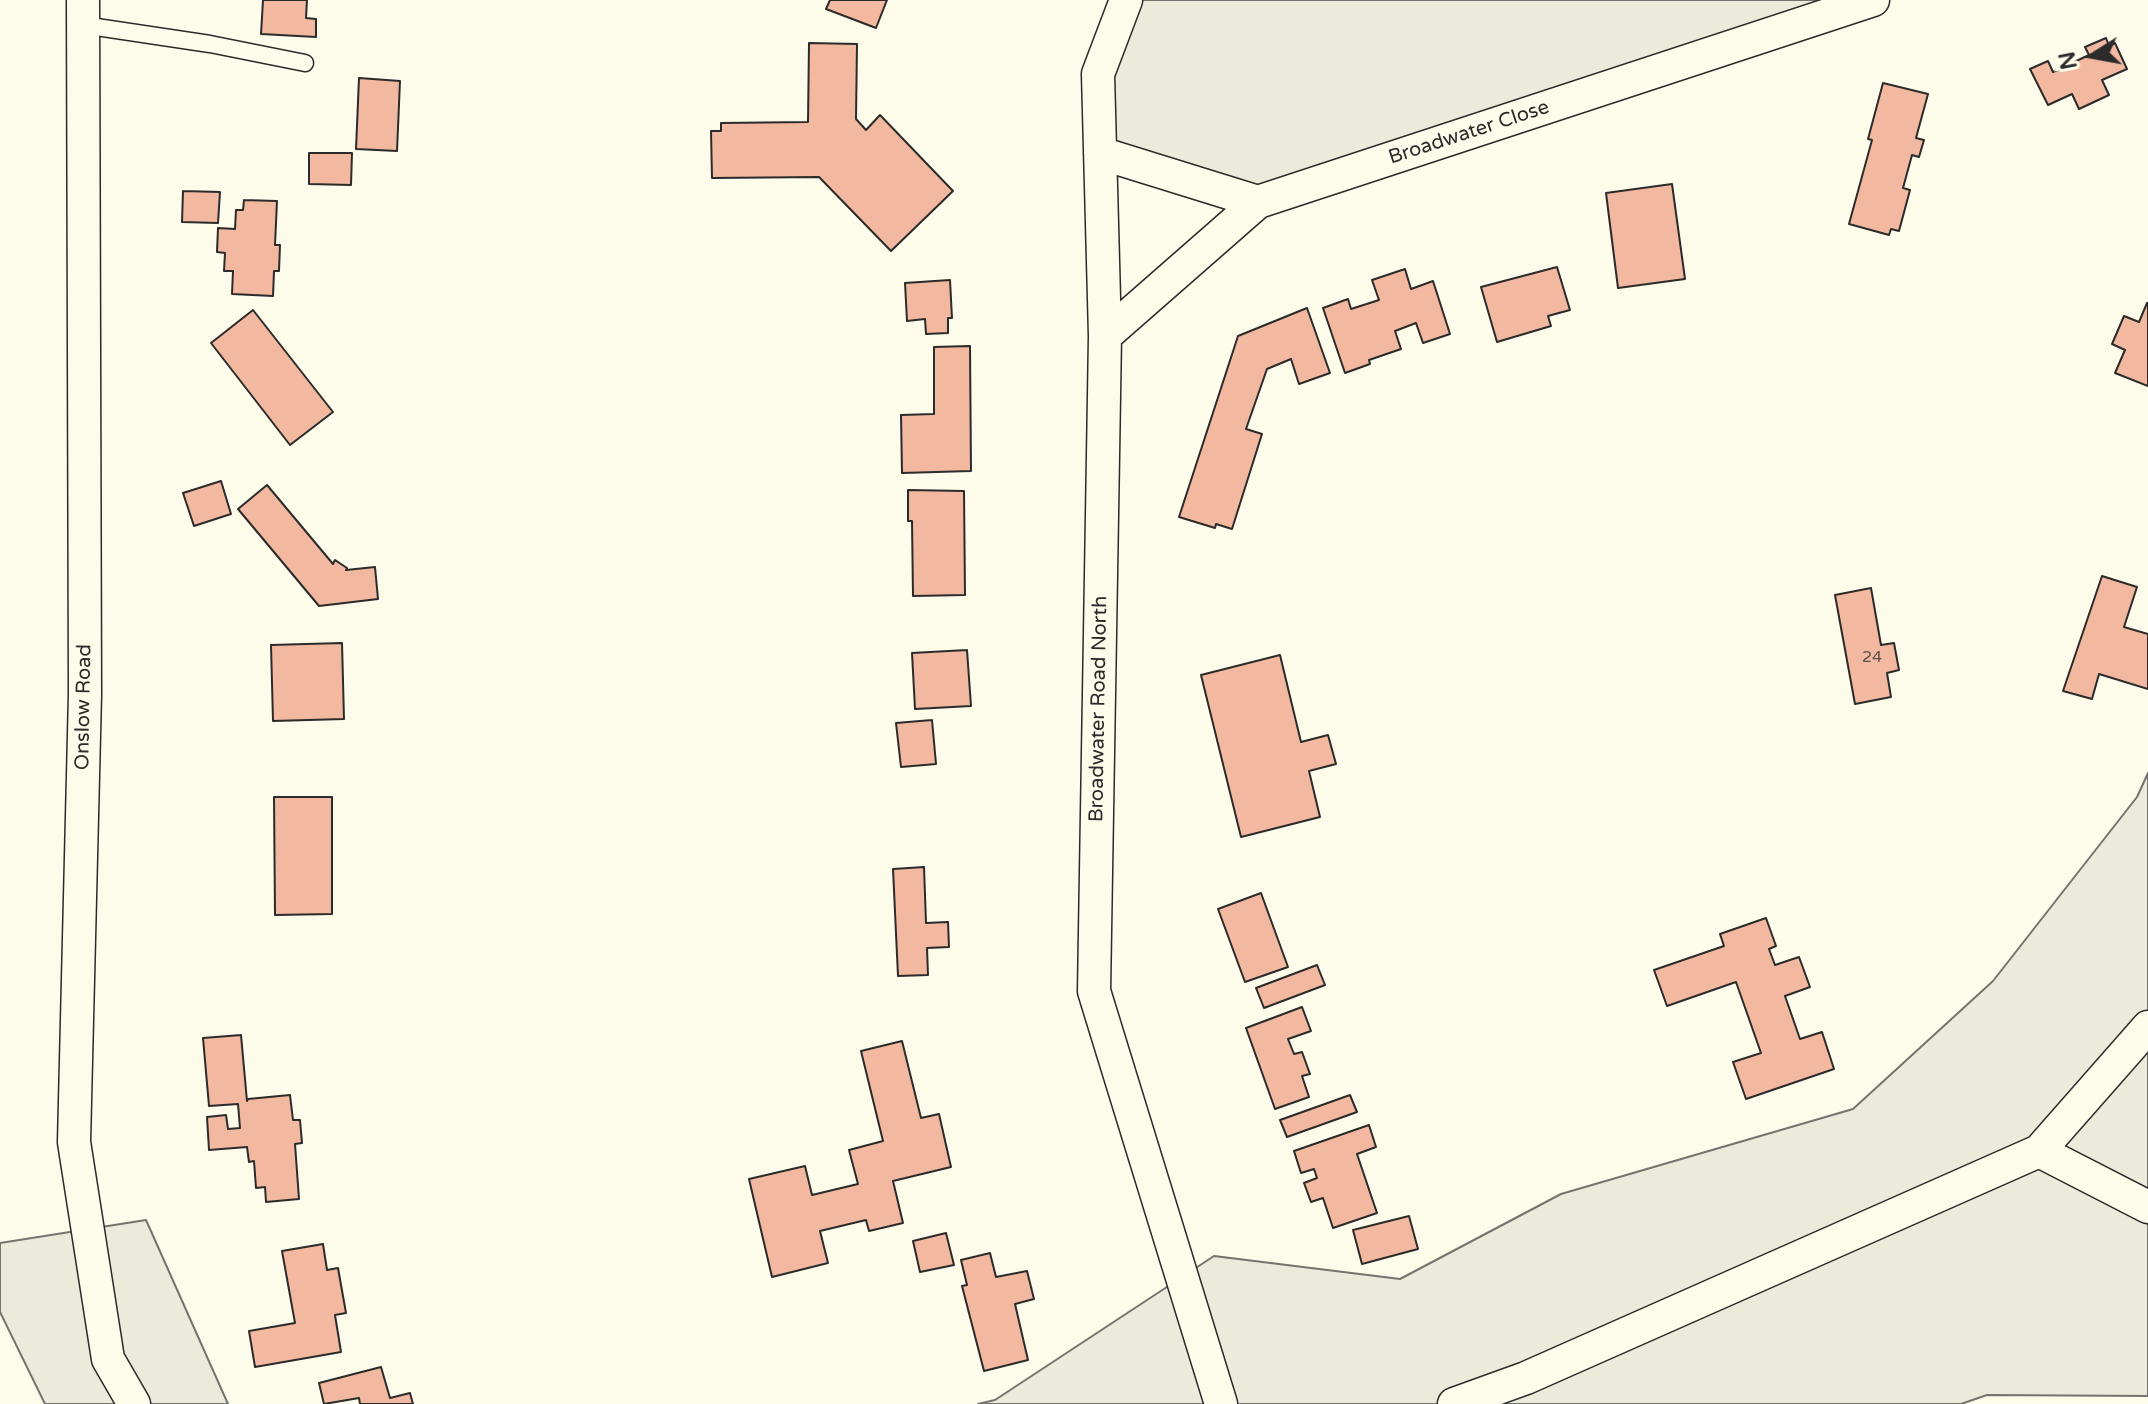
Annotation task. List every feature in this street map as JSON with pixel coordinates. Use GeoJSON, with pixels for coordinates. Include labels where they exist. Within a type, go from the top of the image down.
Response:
{"type":"FeatureCollection","features":[{"type":"Feature","properties":{"kind":"street","name":"Broadwater Road North"},"geometry":{"type":"LineString","coordinates":[[1126,0],[1098,74],[1105,336],[1094,991],[1221,1404]]}},
{"type":"Feature","properties":{"kind":"street","name":"Broadwater Close"},"geometry":{"type":"LineString","coordinates":[[1105,336],[1258,202],[1873,0]]}},
{"type":"Feature","properties":{"kind":"street","name":"Onslow Road"},"geometry":{"type":"LineString","coordinates":[[83,12],[85,694],[74,1142],[108,1359],[134,1404]]}},
{"type":"Feature","properties":{"kind":"street"},"geometry":{"type":"LineString","coordinates":[[1100,153],[1258,202]]}},
{"type":"Feature","properties":{"kind":"street"},"geometry":{"type":"LineString","coordinates":[[1454,1404],[1526,1378],[2039,1151],[2148,1027]]}},
{"type":"Feature","properties":{"kind":"street"},"geometry":{"type":"LineString","coordinates":[[2039,1151],[2148,1207]]}},
{"type":"Feature","properties":{"kind":"lane"},"geometry":{"type":"LineString","coordinates":[[83,12],[210,44],[305,63]]}},
{"type":"Feature","properties":{"kind":"shaded area"},"geometry":{"type":"Polygon","coordinates":[[[1126,0],[1865,0],[1258,202],[1100,153],[1126,0]]]}},
{"type":"Feature","properties":{"kind":"shaded area"},"geometry":{"type":"Polygon","coordinates":[[[2148,773],[2148,1396],[1987,1395],[1961,1404],[978,1404],[995,1400],[1214,1256],[1400,1279],[1561,1194],[1853,1109],[1993,981],[2137,797],[2148,773]]]}},
{"type":"Feature","properties":{"kind":"shaded area"},"geometry":{"type":"Polygon","coordinates":[[[146,1220],[228,1404],[45,1404],[0,1312],[0,1243],[146,1220]]]}},
{"type":"Feature","properties":{"kind":"building"},"geometry":{"type":"Polygon","coordinates":[[[263,0],[307,0],[306,18],[316,19],[316,37],[261,34],[263,0]]]}},
{"type":"Feature","properties":{"kind":"building"},"geometry":{"type":"Polygon","coordinates":[[[830,0],[887,0],[876,28],[826,9],[830,0]]]}},
{"type":"Feature","properties":{"kind":"building"},"geometry":{"type":"Polygon","coordinates":[[[2106,38],[2109,46],[2115,43],[2127,69],[2102,80],[2109,95],[2079,109],[2072,94],[2048,105],[2030,69],[2048,61],[2053,72],[2089,55],[2085,47],[2106,38]]]}},
{"type":"Feature","properties":{"kind":"building"},"geometry":{"type":"Polygon","coordinates":[[[809,43],[857,44],[856,119],[866,130],[880,115],[953,191],[891,251],[819,177],[712,178],[711,131],[721,131],[721,123],[808,122],[809,43]]]}},
{"type":"Feature","properties":{"kind":"building"},"geometry":{"type":"Polygon","coordinates":[[[359,78],[400,81],[397,151],[356,149],[359,78]]]}},
{"type":"Feature","properties":{"kind":"building"},"geometry":{"type":"Polygon","coordinates":[[[1883,83],[1928,94],[1916,138],[1924,140],[1919,157],[1912,155],[1903,188],[1910,190],[1899,231],[1891,229],[1889,235],[1849,224],[1872,140],[1868,139],[1883,83]]]}},
{"type":"Feature","properties":{"kind":"building"},"geometry":{"type":"Polygon","coordinates":[[[309,153],[352,153],[351,185],[309,184],[309,153]]]}},
{"type":"Feature","properties":{"kind":"building"},"geometry":{"type":"Polygon","coordinates":[[[1672,184],[1685,279],[1618,288],[1606,193],[1672,184]]]}},
{"type":"Feature","properties":{"kind":"building"},"geometry":{"type":"Polygon","coordinates":[[[183,191],[220,192],[218,223],[182,222],[183,191]]]}},
{"type":"Feature","properties":{"kind":"building"},"geometry":{"type":"Polygon","coordinates":[[[244,200],[277,201],[275,245],[280,245],[279,271],[274,271],[273,296],[232,294],[233,271],[224,271],[225,253],[217,252],[218,228],[235,229],[236,210],[243,210],[244,200]]]}},
{"type":"Feature","properties":{"kind":"building"},"geometry":{"type":"Polygon","coordinates":[[[1557,267],[1570,310],[1548,316],[1551,326],[1497,342],[1481,287],[1557,267]]]}},
{"type":"Feature","properties":{"kind":"building"},"geometry":{"type":"Polygon","coordinates":[[[1405,269],[1411,289],[1433,281],[1450,334],[1423,343],[1416,323],[1395,331],[1401,349],[1369,360],[1370,364],[1345,373],[1323,308],[1348,299],[1351,309],[1379,300],[1372,280],[1405,269]]]}},
{"type":"Feature","properties":{"kind":"building"},"geometry":{"type":"Polygon","coordinates":[[[950,280],[952,318],[948,318],[948,333],[926,334],[925,319],[907,321],[905,283],[950,280]]]}},
{"type":"Feature","properties":{"kind":"building"},"geometry":{"type":"Polygon","coordinates":[[[2147,303],[2148,386],[2115,373],[2125,350],[2112,344],[2124,316],[2139,322],[2147,303]]]}},
{"type":"Feature","properties":{"kind":"building"},"geometry":{"type":"Polygon","coordinates":[[[1307,308],[1330,373],[1299,384],[1291,359],[1267,369],[1246,429],[1262,434],[1232,529],[1216,524],[1215,528],[1179,517],[1238,336],[1307,308]]]}},
{"type":"Feature","properties":{"kind":"building"},"geometry":{"type":"Polygon","coordinates":[[[253,310],[333,412],[290,445],[211,343],[253,310]]]}},
{"type":"Feature","properties":{"kind":"building"},"geometry":{"type":"Polygon","coordinates":[[[970,346],[971,471],[902,473],[901,415],[934,414],[934,347],[970,346]]]}},
{"type":"Feature","properties":{"kind":"building"},"geometry":{"type":"Polygon","coordinates":[[[221,481],[231,514],[194,526],[183,493],[221,481]]]}},
{"type":"Feature","properties":{"kind":"building"},"geometry":{"type":"Polygon","coordinates":[[[267,485],[333,564],[335,560],[346,570],[375,567],[378,599],[319,606],[238,509],[267,485]]]}},
{"type":"Feature","properties":{"kind":"building"},"geometry":{"type":"Polygon","coordinates":[[[908,490],[964,491],[965,595],[913,596],[912,521],[908,521],[908,490]]]}},
{"type":"Feature","properties":{"kind":"building"},"geometry":{"type":"Polygon","coordinates":[[[2102,576],[2137,587],[2124,627],[2148,634],[2148,689],[2099,674],[2092,699],[2063,691],[2102,576]]]}},
{"type":"Feature","properties":{"kind":"building"},"geometry":{"type":"Polygon","coordinates":[[[1871,588],[1881,645],[1894,643],[1899,670],[1887,673],[1891,697],[1855,704],[1835,595],[1871,588]]]}},
{"type":"Feature","properties":{"kind":"building"},"geometry":{"type":"Polygon","coordinates":[[[342,643],[344,719],[273,721],[271,645],[342,643]]]}},
{"type":"Feature","properties":{"kind":"building"},"geometry":{"type":"Polygon","coordinates":[[[967,650],[971,706],[915,709],[912,653],[967,650]]]}},
{"type":"Feature","properties":{"kind":"building"},"geometry":{"type":"Polygon","coordinates":[[[1280,655],[1301,742],[1328,735],[1336,764],[1309,771],[1320,817],[1241,837],[1201,675],[1280,655]]]}},
{"type":"Feature","properties":{"kind":"building"},"geometry":{"type":"Polygon","coordinates":[[[932,720],[936,764],[901,767],[896,723],[932,720]]]}},
{"type":"Feature","properties":{"kind":"building"},"geometry":{"type":"Polygon","coordinates":[[[274,797],[332,797],[332,914],[275,915],[274,797]]]}},
{"type":"Feature","properties":{"kind":"building"},"geometry":{"type":"Polygon","coordinates":[[[924,867],[926,923],[948,922],[949,947],[927,948],[928,975],[898,976],[893,869],[924,867]]]}},
{"type":"Feature","properties":{"kind":"building"},"geometry":{"type":"Polygon","coordinates":[[[1261,893],[1288,967],[1245,982],[1218,909],[1261,893]]]}},
{"type":"Feature","properties":{"kind":"building"},"geometry":{"type":"Polygon","coordinates":[[[1766,918],[1776,946],[1769,949],[1775,965],[1799,957],[1810,987],[1785,996],[1800,1039],[1822,1032],[1834,1069],[1746,1099],[1733,1062],[1761,1053],[1736,982],[1667,1006],[1654,970],[1724,946],[1720,934],[1766,918]]]}},
{"type":"Feature","properties":{"kind":"building"},"geometry":{"type":"Polygon","coordinates":[[[1317,965],[1325,985],[1264,1008],[1256,988],[1317,965]]]}},
{"type":"Feature","properties":{"kind":"building"},"geometry":{"type":"Polygon","coordinates":[[[1302,1007],[1311,1031],[1288,1039],[1294,1054],[1302,1052],[1310,1074],[1302,1076],[1309,1097],[1275,1109],[1246,1028],[1302,1007]]]}},
{"type":"Feature","properties":{"kind":"building"},"geometry":{"type":"Polygon","coordinates":[[[241,1035],[247,1101],[290,1095],[293,1120],[300,1120],[302,1143],[295,1144],[299,1199],[266,1202],[265,1187],[256,1188],[254,1161],[249,1162],[247,1147],[209,1150],[207,1117],[226,1115],[228,1129],[240,1128],[238,1104],[209,1106],[203,1038],[241,1035]]]}},
{"type":"Feature","properties":{"kind":"building"},"geometry":{"type":"Polygon","coordinates":[[[902,1041],[921,1118],[939,1114],[951,1167],[893,1181],[903,1223],[869,1231],[866,1220],[820,1231],[828,1263],[772,1277],[749,1179],[805,1166],[812,1195],[858,1184],[849,1150],[883,1141],[861,1051],[902,1041]]]}},
{"type":"Feature","properties":{"kind":"building"},"geometry":{"type":"Polygon","coordinates":[[[1350,1095],[1357,1112],[1287,1137],[1280,1120],[1350,1095]]]}},
{"type":"Feature","properties":{"kind":"building"},"geometry":{"type":"Polygon","coordinates":[[[1369,1125],[1376,1147],[1357,1154],[1377,1213],[1333,1228],[1323,1198],[1311,1202],[1304,1183],[1317,1178],[1314,1169],[1301,1173],[1294,1151],[1369,1125]]]}},
{"type":"Feature","properties":{"kind":"building"},"geometry":{"type":"Polygon","coordinates":[[[1409,1216],[1418,1249],[1362,1264],[1353,1230],[1409,1216]]]}},
{"type":"Feature","properties":{"kind":"building"},"geometry":{"type":"Polygon","coordinates":[[[946,1233],[954,1265],[920,1272],[913,1241],[946,1233]]]}},
{"type":"Feature","properties":{"kind":"building"},"geometry":{"type":"Polygon","coordinates":[[[323,1244],[327,1270],[338,1268],[346,1313],[335,1315],[341,1352],[255,1367],[249,1331],[295,1323],[282,1251],[323,1244]]]}},
{"type":"Feature","properties":{"kind":"building"},"geometry":{"type":"Polygon","coordinates":[[[990,1253],[996,1277],[1027,1271],[1034,1299],[1015,1304],[1028,1360],[984,1371],[962,1286],[967,1285],[961,1260],[990,1253]]]}},
{"type":"Feature","properties":{"kind":"building"},"geometry":{"type":"Polygon","coordinates":[[[381,1367],[390,1398],[410,1393],[413,1404],[360,1404],[359,1398],[324,1404],[319,1383],[381,1367]]]}}]}
